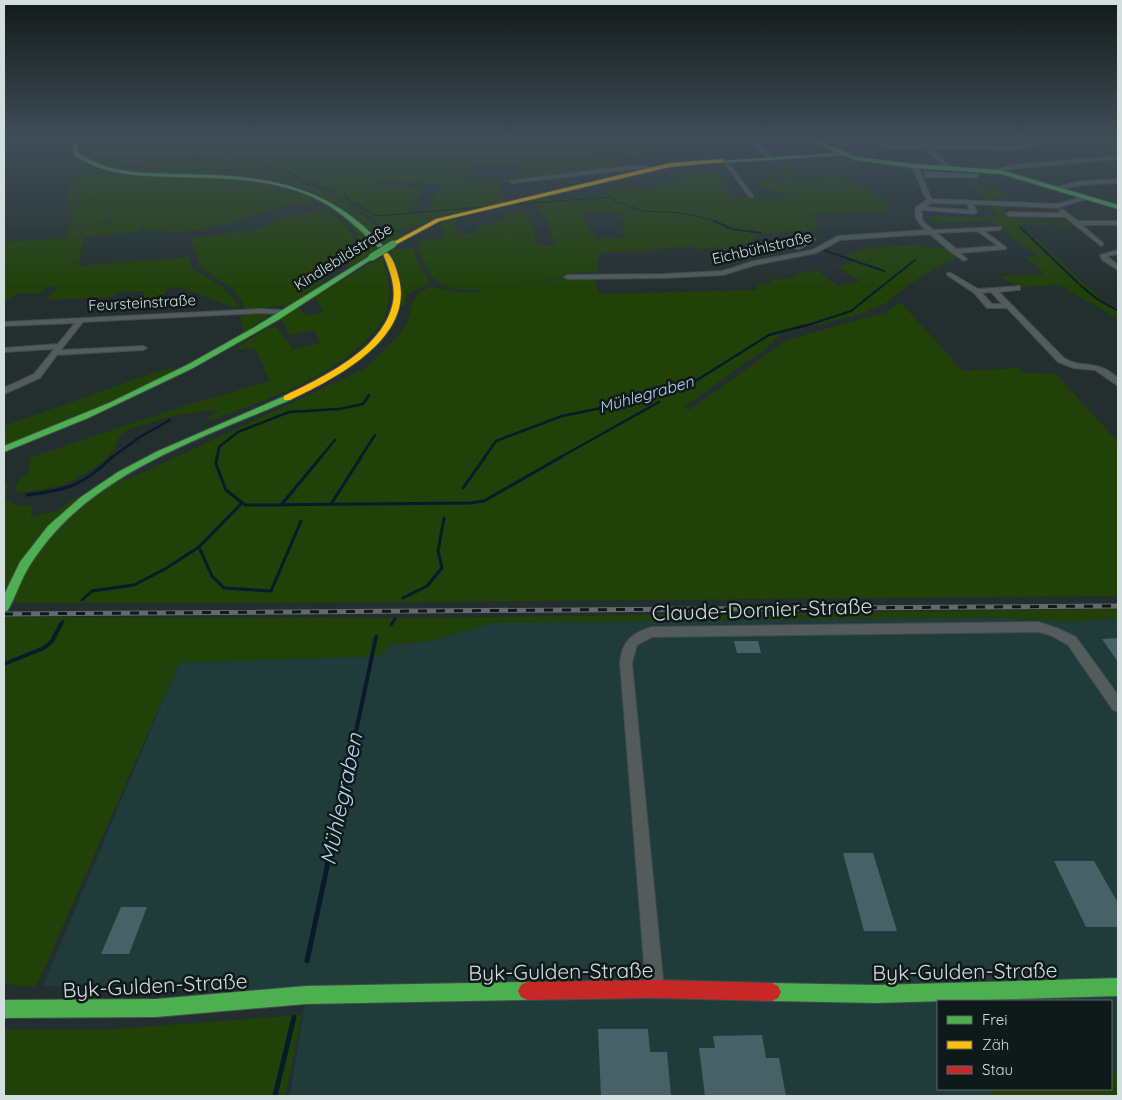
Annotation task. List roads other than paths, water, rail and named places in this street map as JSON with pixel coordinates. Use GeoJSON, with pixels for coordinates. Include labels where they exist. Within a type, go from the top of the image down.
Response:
{"type":"FeatureCollection","features":[{"type":"Feature","properties":{"kind":"main road"},"geometry":{"type":"LineString","coordinates":[[4,607],[15,579],[30,554],[49,530],[89,495],[122,473],[183,442],[297,393],[337,371],[366,350],[388,324],[396,308],[398,294],[391,265],[383,250],[365,228],[349,214],[322,198],[303,190]]}},
{"type":"Feature","properties":{"kind":"main road","name":"Kindlebildstraße"},"geometry":{"type":"LineString","coordinates":[[4,449],[73,421],[167,378],[223,348],[428,224],[561,190]]}},
{"type":"Feature","properties":{"kind":"main road"},"geometry":{"type":"LineString","coordinates":[[1062,190],[1118,207]]}},
{"type":"Feature","properties":{"kind":"main road","name":"Byk-Gulden-Straße"},"geometry":{"type":"LineString","coordinates":[[4,1009],[156,1008],[306,995],[656,989],[876,994],[1118,987]]}},
{"type":"Feature","properties":{"kind":"street"},"geometry":{"type":"LineString","coordinates":[[747,190],[751,196]]}},
{"type":"Feature","properties":{"kind":"street"},"geometry":{"type":"LineString","coordinates":[[924,190],[930,201]]}},
{"type":"Feature","properties":{"kind":"street"},"geometry":{"type":"LineString","coordinates":[[918,208],[930,201],[1057,206],[1087,198]]}},
{"type":"Feature","properties":{"kind":"street"},"geometry":{"type":"LineString","coordinates":[[918,208],[974,212],[970,204]]}},
{"type":"Feature","properties":{"kind":"street"},"geometry":{"type":"LineString","coordinates":[[1057,206],[1101,244]]}},
{"type":"Feature","properties":{"kind":"street"},"geometry":{"type":"LineString","coordinates":[[918,208],[920,222],[964,259]]}},
{"type":"Feature","properties":{"kind":"street"},"geometry":{"type":"LineString","coordinates":[[1009,214],[1068,215]]}},
{"type":"Feature","properties":{"kind":"street"},"geometry":{"type":"LineString","coordinates":[[1077,223],[1118,223]]}},
{"type":"Feature","properties":{"kind":"street","name":"Eichbühlstraße"},"geometry":{"type":"LineString","coordinates":[[568,276],[723,274],[754,263],[814,252],[838,238],[859,235],[898,235],[929,231],[999,228]]}},
{"type":"Feature","properties":{"kind":"street"},"geometry":{"type":"LineString","coordinates":[[953,251],[1004,248],[978,229]]}},
{"type":"Feature","properties":{"kind":"street"},"geometry":{"type":"LineString","coordinates":[[1118,252],[1110,252],[1104,256],[1104,259],[1118,268]]}},
{"type":"Feature","properties":{"kind":"street"},"geometry":{"type":"LineString","coordinates":[[949,274],[977,291],[990,306],[1008,306]]}},
{"type":"Feature","properties":{"kind":"street"},"geometry":{"type":"LineString","coordinates":[[977,291],[1017,288]]}},
{"type":"Feature","properties":{"kind":"street"},"geometry":{"type":"LineString","coordinates":[[993,290],[1065,362],[1077,366],[1093,366],[1107,372],[1118,383]]}},
{"type":"Feature","properties":{"kind":"street","name":"Feursteinstraße"},"geometry":{"type":"LineString","coordinates":[[4,324],[260,311],[282,312]]}},
{"type":"Feature","properties":{"kind":"street"},"geometry":{"type":"LineString","coordinates":[[4,392],[37,376],[80,321]]}},
{"type":"Feature","properties":{"kind":"street"},"geometry":{"type":"LineString","coordinates":[[4,350],[144,348]]}},
{"type":"Feature","properties":{"kind":"street","name":"Claude-Dornier-Straße"},"geometry":{"type":"LineString","coordinates":[[656,989],[626,663],[626,651],[632,641],[640,635],[652,632],[1038,627],[1054,631],[1072,641],[1118,706]]}},
{"type":"Feature","properties":{"kind":"waterway"},"geometry":{"type":"LineString","coordinates":[[331,190],[336,192]]}},
{"type":"Feature","properties":{"kind":"waterway"},"geometry":{"type":"LineString","coordinates":[[344,193],[351,202],[377,216],[482,207]]}},
{"type":"Feature","properties":{"kind":"waterway"},"geometry":{"type":"LineString","coordinates":[[518,204],[612,197],[614,201],[643,211],[682,213],[711,220]]}},
{"type":"Feature","properties":{"kind":"waterway"},"geometry":{"type":"LineString","coordinates":[[716,222],[714,221],[732,229],[761,233]]}},
{"type":"Feature","properties":{"kind":"waterway"},"geometry":{"type":"LineString","coordinates":[[1020,227],[1078,283]]}},
{"type":"Feature","properties":{"kind":"waterway"},"geometry":{"type":"LineString","coordinates":[[823,250],[884,271]]}},
{"type":"Feature","properties":{"kind":"waterway","name":"Mühlegraben"},"geometry":{"type":"LineString","coordinates":[[802,327],[851,311],[915,260]]}},
{"type":"Feature","properties":{"kind":"waterway"},"geometry":{"type":"LineString","coordinates":[[1080,285],[1097,299],[1118,311]]}},
{"type":"Feature","properties":{"kind":"waterway","name":"Mühlegraben"},"geometry":{"type":"LineString","coordinates":[[484,458],[496,441],[562,416],[616,405],[697,380],[769,335],[807,325]]}},
{"type":"Feature","properties":{"kind":"waterway"},"geometry":{"type":"LineString","coordinates":[[217,458],[219,447],[238,432],[289,412],[339,409],[363,404],[369,395]]}},
{"type":"Feature","properties":{"kind":"waterway"},"geometry":{"type":"LineString","coordinates":[[559,458],[659,402]]}},
{"type":"Feature","properties":{"kind":"waterway"},"geometry":{"type":"LineString","coordinates":[[111,458],[140,437],[170,420]]}},
{"type":"Feature","properties":{"kind":"waterway"},"geometry":{"type":"LineString","coordinates":[[360,458],[375,435]]}},
{"type":"Feature","properties":{"kind":"waterway"},"geometry":{"type":"LineString","coordinates":[[320,458],[335,440]]}},
{"type":"Feature","properties":{"kind":"waterway"},"geometry":{"type":"LineString","coordinates":[[217,457],[216,464],[226,490],[245,505],[281,505]]}},
{"type":"Feature","properties":{"kind":"waterway"},"geometry":{"type":"LineString","coordinates":[[281,505],[321,457]]}},
{"type":"Feature","properties":{"kind":"waterway"},"geometry":{"type":"LineString","coordinates":[[331,504],[361,457]]}},
{"type":"Feature","properties":{"kind":"waterway","name":"Mühlegraben"},"geometry":{"type":"LineString","coordinates":[[463,488],[485,457]]}},
{"type":"Feature","properties":{"kind":"waterway"},"geometry":{"type":"LineString","coordinates":[[281,505],[470,503],[484,501],[561,457]]}},
{"type":"Feature","properties":{"kind":"waterway"},"geometry":{"type":"LineString","coordinates":[[27,495],[53,491],[73,485],[102,467],[111,458]]}},
{"type":"Feature","properties":{"kind":"waterway"},"geometry":{"type":"LineString","coordinates":[[199,547],[242,503]]}},
{"type":"Feature","properties":{"kind":"waterway","name":"Mühlegraben"},"geometry":{"type":"LineString","coordinates":[[403,598],[427,586],[442,568],[438,551],[444,518]]}},
{"type":"Feature","properties":{"kind":"waterway"},"geometry":{"type":"LineString","coordinates":[[199,547],[212,576],[224,588],[271,591],[301,521]]}},
{"type":"Feature","properties":{"kind":"waterway"},"geometry":{"type":"LineString","coordinates":[[82,600],[92,591],[134,585],[165,569],[199,547]]}},
{"type":"Feature","properties":{"kind":"waterway","name":"Mühlegraben"},"geometry":{"type":"LineString","coordinates":[[391,625],[395,619]]}},
{"type":"Feature","properties":{"kind":"waterway"},"geometry":{"type":"LineString","coordinates":[[61,625],[63,621]]}},
{"type":"Feature","properties":{"kind":"waterway"},"geometry":{"type":"LineString","coordinates":[[4,664],[44,648],[52,641],[61,624]]}},
{"type":"Feature","properties":{"kind":"waterway","name":"Mühlegraben"},"geometry":{"type":"LineString","coordinates":[[334,835],[376,637]]}},
{"type":"Feature","properties":{"kind":"waterway","name":"Mühlegraben"},"geometry":{"type":"LineString","coordinates":[[307,961],[334,834]]}},
{"type":"Feature","properties":{"kind":"waterway","name":"Mühlegraben"},"geometry":{"type":"LineString","coordinates":[[275,1096],[294,1017]]}},
{"type":"Feature","properties":{"kind":"railway"},"geometry":{"type":"LineString","coordinates":[[4,614],[1118,606]]}}]}
